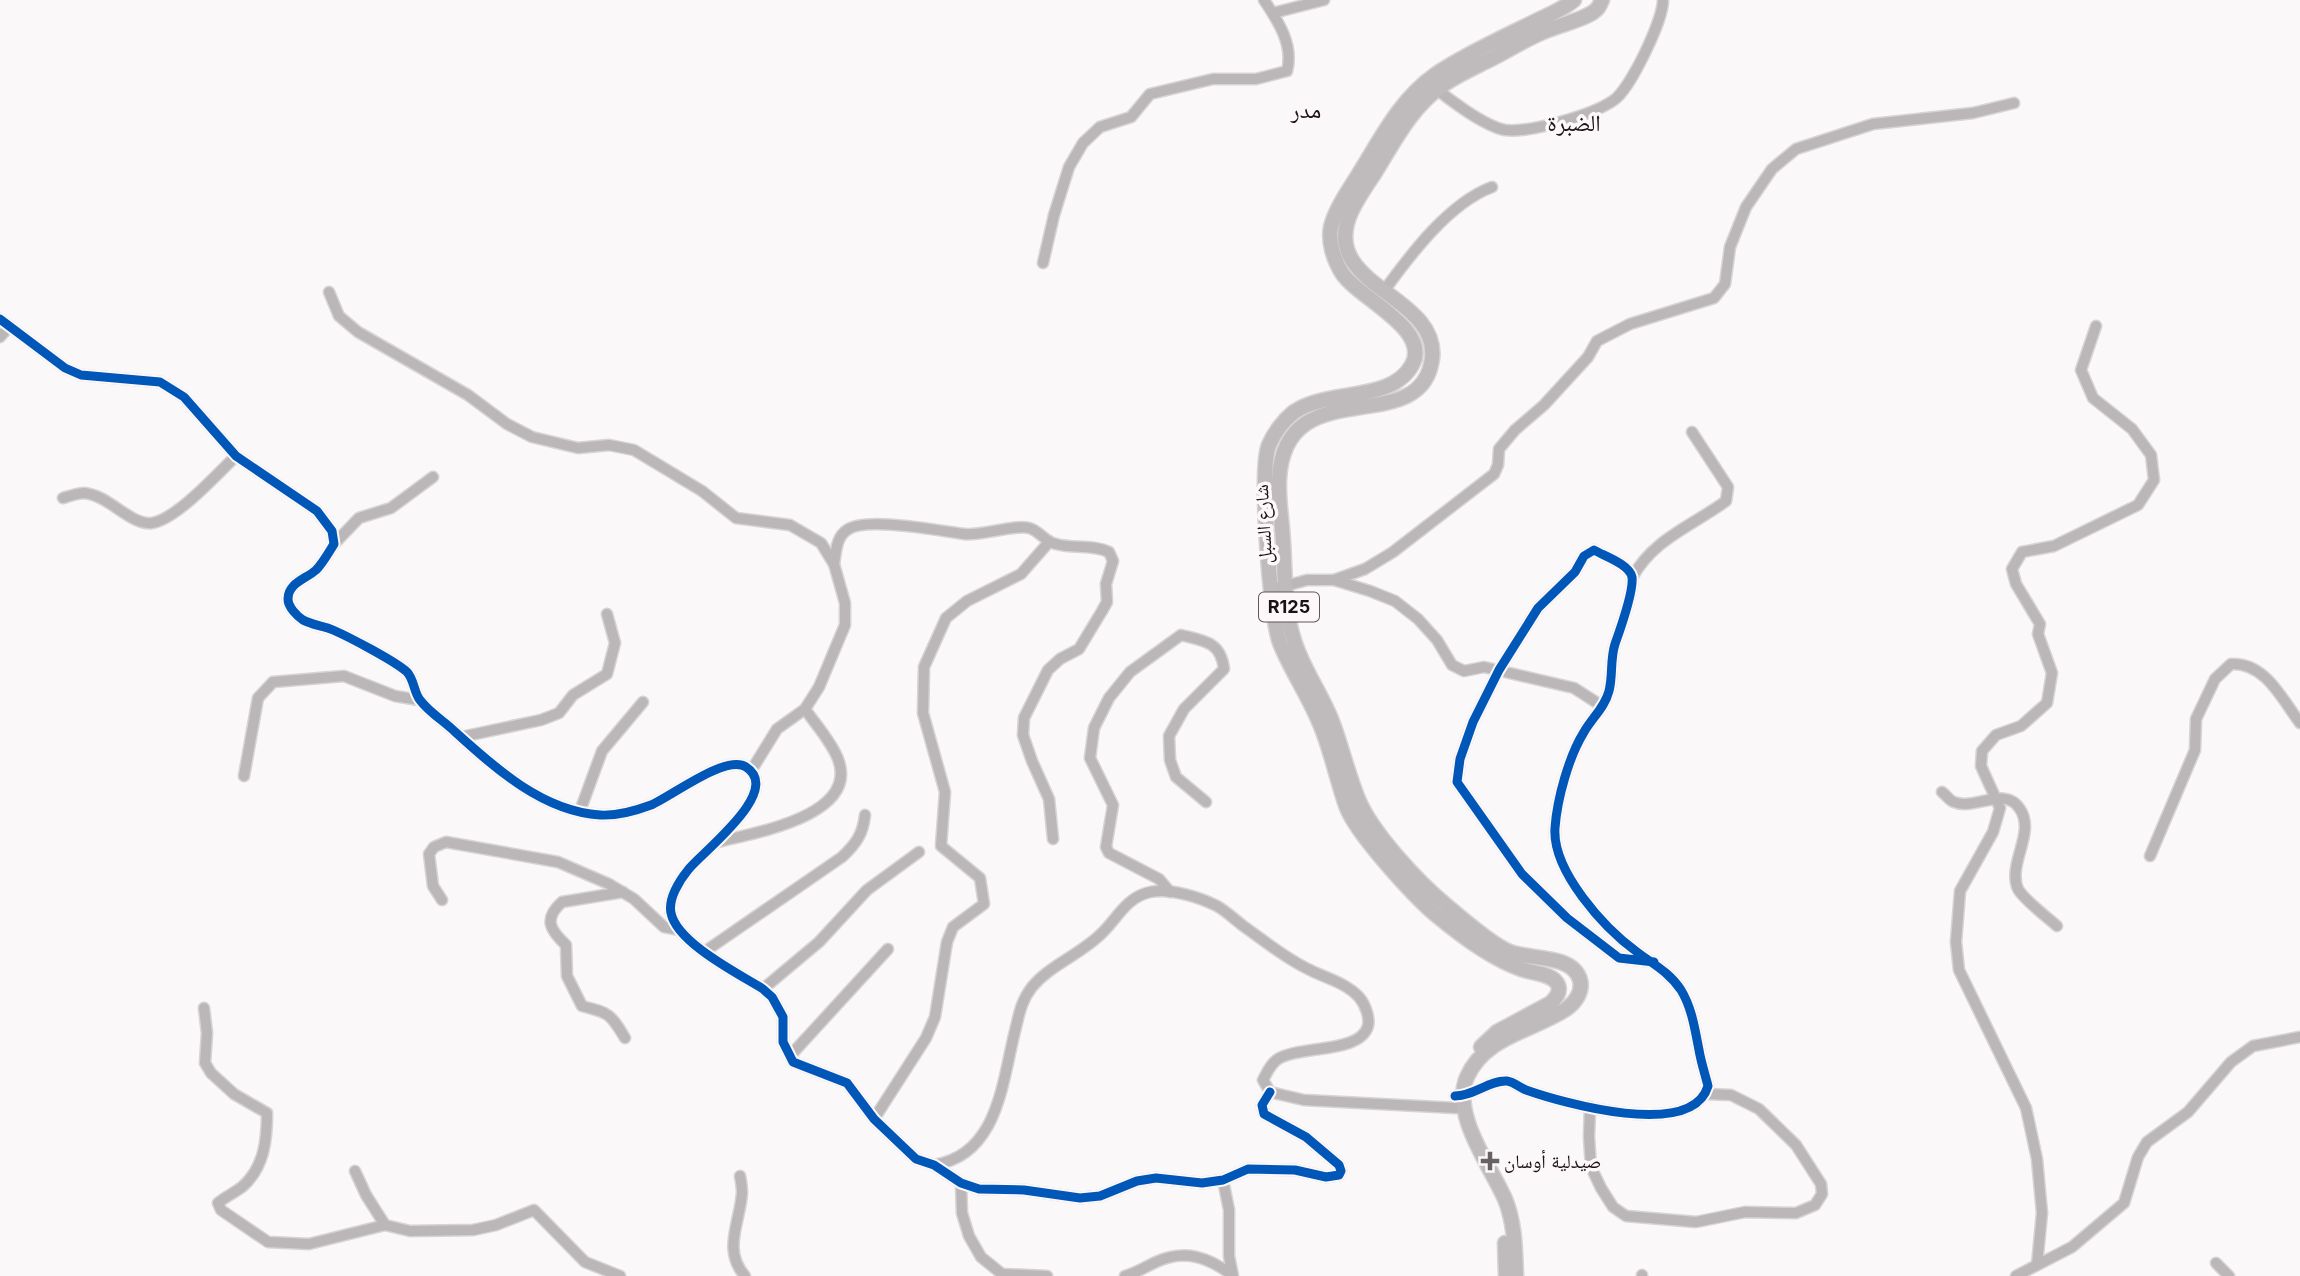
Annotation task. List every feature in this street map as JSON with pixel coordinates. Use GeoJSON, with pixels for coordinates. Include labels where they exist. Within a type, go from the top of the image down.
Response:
{"type":"FeatureCollection","features":[{"type":"Feature","properties":{"kind":"main road","name":"شارع السبل"},"geometry":{"type":"LineString","coordinates":[[1458,1100],[1475,1064],[1487,1051],[1504,1039],[1567,1008],[1579,995],[1581,983],[1570,966],[1550,959],[1508,951],[1445,905],[1392,851],[1360,804],[1332,720],[1292,636],[1279,479],[1285,448],[1292,434],[1303,424],[1321,415],[1384,404],[1414,392],[1428,375],[1433,354],[1430,337],[1420,321],[1354,265],[1346,246],[1345,229],[1351,210],[1432,86],[1437,73],[1574,0]]}},
{"type":"Feature","properties":{"kind":"main road","name":"شارع السبل"},"geometry":{"type":"LineString","coordinates":[[1458,1100],[1469,1060],[1479,1049],[1497,1032],[1552,1003],[1559,989],[1557,983],[1549,977],[1499,960],[1434,913],[1382,859],[1348,812],[1319,719],[1279,639],[1271,590],[1264,482],[1268,447],[1281,425],[1294,413],[1316,400],[1385,388],[1403,375],[1415,356],[1414,342],[1406,328],[1344,276],[1333,255],[1330,230],[1338,208],[1398,110],[1412,93],[1446,83],[1542,32],[1595,12],[1602,0]]}},
{"type":"Feature","properties":{"kind":"main road"},"geometry":{"type":"LineString","coordinates":[[1458,1100],[1474,1161],[1496,1203],[1503,1226],[1506,1276]]}},
{"type":"Feature","properties":{"kind":"main road"},"geometry":{"type":"LineString","coordinates":[[1458,1100],[1505,1199],[1512,1222],[1516,1276]]}},
{"type":"Feature","properties":{"kind":"street"},"geometry":{"type":"LineString","coordinates":[[1043,263],[1069,167],[1083,143],[1100,127],[1130,117],[1150,94],[1213,79],[1256,79],[1287,71],[1290,58],[1283,33],[1264,0]]}},
{"type":"Feature","properties":{"kind":"street"},"geometry":{"type":"LineString","coordinates":[[1273,13],[1324,0]]}},
{"type":"Feature","properties":{"kind":"street"},"geometry":{"type":"LineString","coordinates":[[1432,86],[1495,127],[1509,130],[1591,114],[1617,99],[1647,52],[1663,9],[1663,0]]}},
{"type":"Feature","properties":{"kind":"street"},"geometry":{"type":"LineString","coordinates":[[1334,580],[1365,569],[1393,552],[1494,474],[1498,465],[1499,449],[1588,357],[1597,341],[1630,324],[1714,298],[1725,284],[1730,247],[1746,207],[1772,169],[1796,149],[1873,124],[1973,113],[2014,103]]}},
{"type":"Feature","properties":{"kind":"street"},"geometry":{"type":"LineString","coordinates":[[1384,291],[1413,251],[1434,229],[1478,192],[1492,187]]}},
{"type":"Feature","properties":{"kind":"street"},"geometry":{"type":"LineString","coordinates":[[329,292],[339,316],[358,332],[468,395],[506,424],[532,437],[578,448],[609,445],[634,450],[702,491],[736,518],[790,525],[821,542],[834,565],[845,603],[845,625],[819,687],[805,709],[777,729],[751,771]]}},
{"type":"Feature","properties":{"kind":"street"},"geometry":{"type":"LineString","coordinates":[[0,319],[65,368],[81,375],[160,382],[184,397],[236,456],[317,511],[332,531],[334,544]]}},
{"type":"Feature","properties":{"kind":"street"},"geometry":{"type":"LineString","coordinates":[[0,337],[10,326]]}},
{"type":"Feature","properties":{"kind":"street"},"geometry":{"type":"LineString","coordinates":[[2037,1265],[2042,1213],[2037,1159],[2026,1108],[1959,970],[1956,942],[1960,891],[1993,832],[2000,808],[1981,766],[1982,751],[1996,735],[2021,726],[2047,703],[2052,673],[2038,634],[2040,624],[2015,584],[2012,569],[2022,552],[2054,546],[2138,505],[2154,480],[2151,455],[2132,429],[2093,398],[2081,370],[2096,326]]}},
{"type":"Feature","properties":{"kind":"street"},"geometry":{"type":"LineString","coordinates":[[934,1166],[950,1163],[966,1153],[980,1140],[992,1119],[1021,1004],[1032,986],[1101,934],[1134,897],[1152,892],[1170,892],[1217,906],[1268,944],[1307,969],[1340,982],[1360,998],[1369,1018],[1367,1029],[1360,1038],[1335,1047],[1313,1048],[1277,1059],[1271,1064],[1263,1080],[1270,1092],[1304,1100],[1330,1102],[1458,1100],[1493,1082],[1511,1082],[1525,1089],[1617,1114],[1663,1113],[1683,1110],[1699,1102],[1706,1094],[1708,1086],[1689,1007],[1682,991],[1671,976],[1616,935],[1593,913],[1559,860],[1555,829],[1570,760],[1583,732],[1602,706],[1609,691],[1614,647],[1624,624],[1632,578],[1640,563],[1658,544],[1726,501],[1728,487],[1692,432]]}},
{"type":"Feature","properties":{"kind":"street"},"geometry":{"type":"LineString","coordinates":[[63,498],[83,493],[103,497],[138,521],[152,523],[177,511],[236,456]]}},
{"type":"Feature","properties":{"kind":"street"},"geometry":{"type":"LineString","coordinates":[[433,477],[391,508],[359,517],[334,544],[316,570],[291,589],[288,599],[291,608],[303,620],[335,631],[408,673],[419,700],[461,737],[514,781],[563,808],[600,815],[626,813],[653,804],[718,768],[734,764],[744,765],[751,771],[756,781],[751,800],[741,818],[688,870],[672,896],[671,913],[680,930],[704,952],[772,997],[783,1017],[783,1042],[793,1062],[847,1083],[874,1119],[916,1159],[934,1166],[961,1183],[979,1189],[1052,1193],[1080,1198],[1100,1196],[1137,1181],[1156,1178],[1202,1183],[1223,1180],[1248,1169],[1295,1170],[1336,1177],[1341,1171],[1339,1165],[1306,1138],[1264,1114],[1262,1105],[1270,1092]]}},
{"type":"Feature","properties":{"kind":"street"},"geometry":{"type":"LineString","coordinates":[[834,565],[839,539],[847,530],[859,525],[879,524],[973,535],[1027,527],[1049,542],[1099,547],[1109,552],[1113,561],[1106,584],[1107,602],[1079,649],[1060,659],[1048,670],[1024,718],[1023,735],[1049,799],[1052,839]]}},
{"type":"Feature","properties":{"kind":"street"},"geometry":{"type":"LineString","coordinates":[[874,1119],[926,1038],[935,1017],[947,942],[953,927],[985,904],[980,878],[941,846],[945,792],[923,713],[924,667],[946,618],[967,601],[1021,574],[1049,542]]}},
{"type":"Feature","properties":{"kind":"street"},"geometry":{"type":"LineString","coordinates":[[1632,578],[1627,570],[1594,550],[1584,556],[1575,572],[1538,608],[1499,670],[1472,722],[1460,759],[1457,782],[1522,874],[1567,918],[1619,958],[1654,962]]}},
{"type":"Feature","properties":{"kind":"street"},"geometry":{"type":"LineString","coordinates":[[1271,590],[1307,580],[1334,580],[1395,601],[1418,619],[1451,665],[1464,671],[1483,667],[1574,688],[1602,706]]}},
{"type":"Feature","properties":{"kind":"street"},"geometry":{"type":"LineString","coordinates":[[461,737],[541,720],[559,713],[573,695],[607,674],[615,643],[607,614]]}},
{"type":"Feature","properties":{"kind":"street"},"geometry":{"type":"LineString","coordinates":[[1170,892],[1159,879],[1109,853],[1106,847],[1113,805],[1090,758],[1094,728],[1109,698],[1130,671],[1181,635],[1209,642],[1222,655],[1224,669],[1184,709],[1168,736],[1170,760],[1177,777],[1206,802]]}},
{"type":"Feature","properties":{"kind":"street"},"geometry":{"type":"LineString","coordinates":[[2150,856],[2195,750],[2196,719],[2215,679],[2231,664],[2243,663],[2261,671],[2300,723]]}},
{"type":"Feature","properties":{"kind":"street"},"geometry":{"type":"LineString","coordinates":[[244,776],[258,698],[273,682],[344,676],[395,696],[419,700]]}},
{"type":"Feature","properties":{"kind":"street"},"geometry":{"type":"LineString","coordinates":[[580,811],[602,751],[643,702]]}},
{"type":"Feature","properties":{"kind":"street"},"geometry":{"type":"LineString","coordinates":[[715,843],[796,821],[820,809],[832,798],[840,779],[839,761],[805,709]]}},
{"type":"Feature","properties":{"kind":"street"},"geometry":{"type":"LineString","coordinates":[[1942,792],[1953,802],[1968,805],[2008,799],[2020,808],[2025,825],[2016,880],[2019,891],[2057,926]]}},
{"type":"Feature","properties":{"kind":"street"},"geometry":{"type":"LineString","coordinates":[[704,952],[842,857],[857,842],[865,815]]}},
{"type":"Feature","properties":{"kind":"street"},"geometry":{"type":"LineString","coordinates":[[442,900],[433,886],[429,853],[434,847],[446,842],[558,862],[623,892],[664,927],[680,930]]}},
{"type":"Feature","properties":{"kind":"street"},"geometry":{"type":"LineString","coordinates":[[763,989],[819,942],[867,890],[919,852]]}},
{"type":"Feature","properties":{"kind":"street"},"geometry":{"type":"LineString","coordinates":[[623,892],[562,902],[555,908],[550,922],[553,932],[566,945],[567,976],[582,1006],[605,1012],[613,1018],[625,1038]]}},
{"type":"Feature","properties":{"kind":"street"},"geometry":{"type":"LineString","coordinates":[[790,1056],[888,949]]}},
{"type":"Feature","properties":{"kind":"street"},"geometry":{"type":"LineString","coordinates":[[204,1009],[207,1033],[205,1063],[211,1073],[234,1094],[267,1113],[264,1154],[251,1177],[241,1188],[218,1203],[221,1210],[268,1242],[309,1244],[385,1225],[410,1231],[473,1230],[496,1225],[534,1210],[584,1262],[620,1276]]}},
{"type":"Feature","properties":{"kind":"street"},"geometry":{"type":"LineString","coordinates":[[2016,1276],[2072,1247],[2124,1203],[2138,1157],[2147,1142],[2188,1112],[2231,1062],[2253,1046],[2300,1037]]}},
{"type":"Feature","properties":{"kind":"street"},"geometry":{"type":"LineString","coordinates":[[1590,1107],[1591,1167],[1613,1207],[1626,1216],[1696,1222],[1745,1212],[1796,1213],[1815,1205],[1822,1194],[1821,1184],[1796,1146],[1759,1109],[1731,1096],[1706,1094]]}},
{"type":"Feature","properties":{"kind":"street"},"geometry":{"type":"LineString","coordinates":[[355,1171],[385,1225]]}},
{"type":"Feature","properties":{"kind":"street"},"geometry":{"type":"LineString","coordinates":[[740,1176],[742,1193],[733,1251],[736,1263],[746,1276]]}},
{"type":"Feature","properties":{"kind":"street"},"geometry":{"type":"LineString","coordinates":[[1223,1180],[1229,1210],[1232,1275]]}},
{"type":"Feature","properties":{"kind":"street"},"geometry":{"type":"LineString","coordinates":[[961,1183],[962,1213],[969,1236],[981,1257],[1002,1274],[1047,1276]]}},
{"type":"Feature","properties":{"kind":"street"},"geometry":{"type":"LineString","coordinates":[[1125,1276],[1175,1255],[1192,1254],[1216,1262],[1232,1275]]}},
{"type":"Feature","properties":{"kind":"street"},"geometry":{"type":"LineString","coordinates":[[2216,1263],[2229,1276]]}},
{"type":"Feature","properties":{"kind":"cycle path"},"geometry":{"type":"LineString","coordinates":[[0,319],[65,368],[81,375],[160,382],[184,397],[236,456],[317,511],[332,531],[334,544],[316,570],[291,589],[288,599],[293,611],[303,620],[340,633],[401,667],[409,675],[418,697],[427,708],[501,771],[538,796],[578,812],[619,814],[651,805],[726,766],[746,767],[755,778],[755,791],[748,806],[688,870],[673,896],[671,913],[676,924],[696,946],[772,997],[783,1017],[783,1042],[793,1062],[847,1083],[874,1119],[916,1159],[934,1165],[961,1183],[979,1189],[1024,1190],[1080,1198],[1100,1196],[1137,1181],[1156,1178],[1202,1183],[1223,1180],[1248,1169],[1295,1170],[1326,1177],[1339,1175],[1339,1165],[1306,1137],[1264,1114],[1262,1105],[1270,1092]]}},
{"type":"Feature","properties":{"kind":"cycle path"},"geometry":{"type":"LineString","coordinates":[[1455,1096],[1507,1081],[1526,1090],[1596,1109],[1653,1114],[1678,1111],[1697,1102],[1708,1086],[1693,1019],[1681,990],[1666,973],[1655,965],[1649,960],[1624,942],[1596,914],[1571,880],[1556,845],[1556,817],[1561,791],[1573,753],[1607,697],[1613,650],[1631,591],[1630,572],[1594,550],[1584,556],[1575,572],[1538,608],[1499,670],[1473,722],[1460,759],[1457,782],[1522,874],[1567,918],[1619,958],[1654,962]]}},
{"type":"Feature","properties":{"kind":"place","name":"صيدلية أوسان"},"geometry":{"type":"Point","coordinates":[1490,1161]}},
{"type":"Feature","properties":{"kind":"district","name":"مدر"},"geometry":{"type":"Point","coordinates":[1306,110]}},
{"type":"Feature","properties":{"kind":"district","name":"الضبرة"},"geometry":{"type":"Point","coordinates":[1574,123]}}]}
